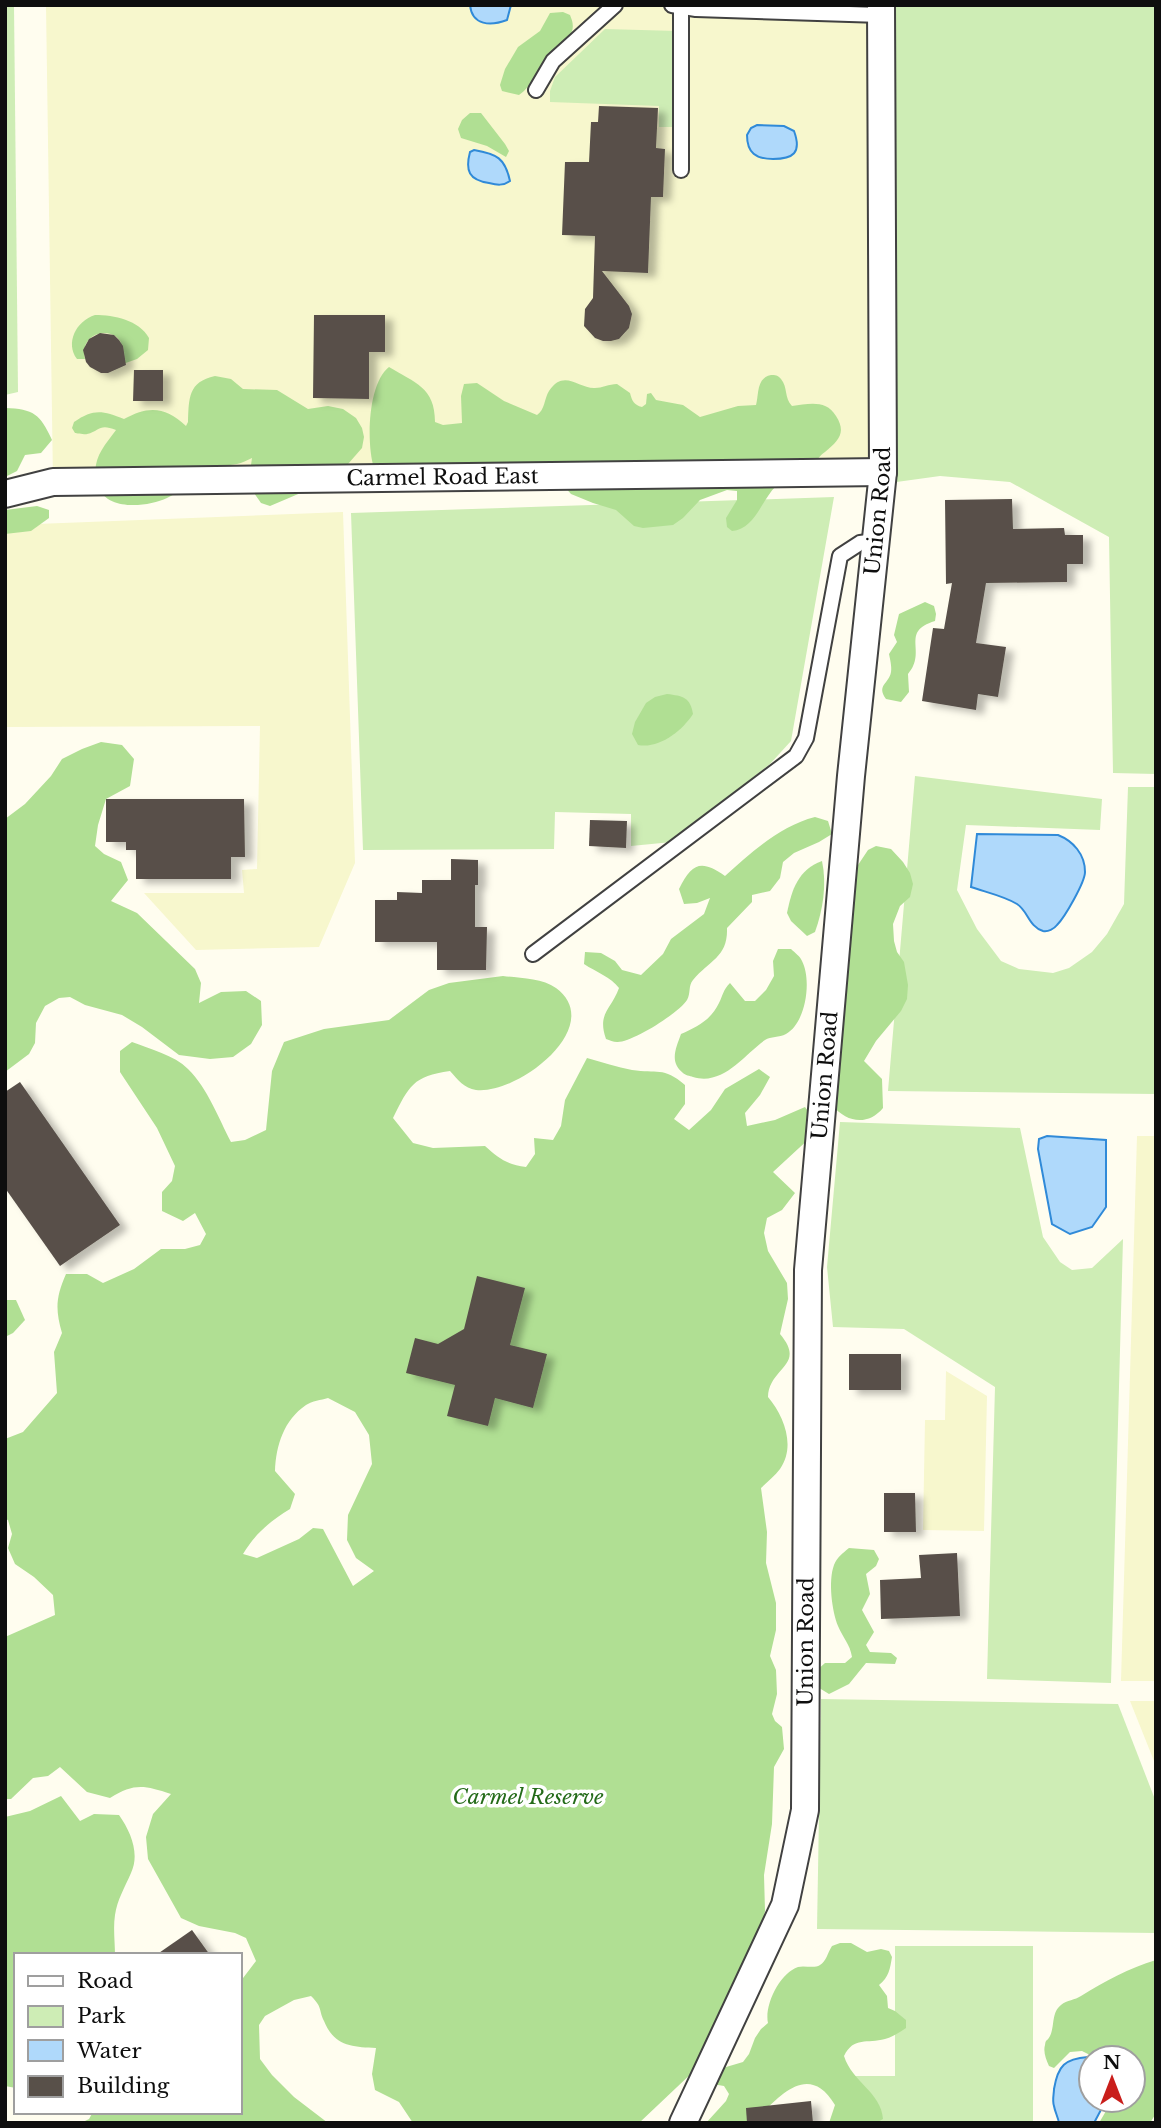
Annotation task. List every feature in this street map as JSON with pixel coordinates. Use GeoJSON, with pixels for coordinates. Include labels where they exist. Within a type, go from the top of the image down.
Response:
{"type":"FeatureCollection","features":[{"type":"Feature","properties":{"kind":"street","name":"Union Road"},"geometry":{"type":"LineString","coordinates":[[683,2123],[785,1905],[805,1810],[808,1270],[851,776],[883,472],[881,10]]}},
{"type":"Feature","properties":{"kind":"street","name":"Carmel Road East"},"geometry":{"type":"LineString","coordinates":[[5,494],[53,482],[883,472]]}},
{"type":"Feature","properties":{"kind":"lane"},"geometry":{"type":"LineString","coordinates":[[536,90],[553,61],[615,5]]}},
{"type":"Feature","properties":{"kind":"lane"},"geometry":{"type":"LineString","coordinates":[[681,170],[676,6],[881,10]]}},
{"type":"Feature","properties":{"kind":"lane"},"geometry":{"type":"LineString","coordinates":[[533,954],[796,756],[806,738],[841,556],[860,543],[876,541]]}},
{"type":"Feature","properties":{"kind":"green space"},"geometry":{"type":"Polygon","coordinates":[[[5,5],[14,5],[18,392],[5,395],[5,5]]]}},
{"type":"Feature","properties":{"kind":"green space"},"geometry":{"type":"Polygon","coordinates":[[[46,5],[881,5],[883,472],[53,482],[46,5]]]}},
{"type":"Feature","properties":{"kind":"green space"},"geometry":{"type":"Polygon","coordinates":[[[881,5],[1156,5],[1156,774],[1113,773],[1109,537],[1010,482],[940,476],[882,484],[881,5]]]}},
{"type":"Feature","properties":{"kind":"green space"},"geometry":{"type":"Polygon","coordinates":[[[563,12],[570,15],[573,27],[568,38],[545,60],[524,91],[519,95],[502,91],[500,85],[505,69],[518,47],[540,31],[550,13],[563,12]]]}},
{"type":"Feature","properties":{"kind":"green space"},"geometry":{"type":"Polygon","coordinates":[[[605,29],[677,31],[674,127],[659,127],[659,106],[550,102],[550,91],[555,77],[605,29]]]}},
{"type":"Feature","properties":{"kind":"green space"},"geometry":{"type":"Polygon","coordinates":[[[470,113],[481,113],[509,151],[506,157],[487,146],[461,138],[458,129],[462,120],[470,113]]]}},
{"type":"Feature","properties":{"kind":"green space"},"geometry":{"type":"Polygon","coordinates":[[[95,315],[110,316],[133,323],[149,338],[148,350],[137,359],[120,365],[120,341],[108,333],[100,333],[88,341],[85,359],[77,359],[72,346],[74,333],[82,322],[95,315]]]}},
{"type":"Feature","properties":{"kind":"green space"},"geometry":{"type":"Polygon","coordinates":[[[389,367],[422,387],[431,401],[435,422],[443,425],[462,423],[461,396],[464,384],[477,383],[504,401],[537,415],[542,410],[549,391],[560,381],[572,381],[595,388],[617,384],[630,393],[639,406],[646,404],[647,394],[651,393],[656,400],[683,405],[700,417],[738,406],[756,405],[760,383],[772,375],[783,382],[792,406],[816,404],[827,407],[836,416],[841,432],[834,444],[815,462],[776,486],[752,520],[740,529],[732,531],[727,527],[726,518],[737,500],[737,491],[727,490],[700,500],[673,525],[643,528],[634,526],[616,510],[571,494],[563,485],[374,468],[370,444],[373,399],[382,375],[389,367]]]}},
{"type":"Feature","properties":{"kind":"green space"},"geometry":{"type":"Polygon","coordinates":[[[215,376],[231,379],[243,389],[277,390],[308,409],[328,406],[343,409],[356,418],[362,428],[362,448],[348,464],[303,492],[270,506],[261,503],[252,490],[252,458],[237,464],[210,467],[173,495],[159,501],[140,505],[119,504],[104,495],[96,479],[96,463],[116,430],[103,427],[86,434],[75,433],[72,428],[74,422],[92,413],[110,414],[124,419],[141,412],[157,410],[171,415],[186,426],[192,392],[200,382],[215,376]]]}},
{"type":"Feature","properties":{"kind":"green space"},"geometry":{"type":"Polygon","coordinates":[[[5,408],[23,410],[35,415],[44,424],[52,440],[41,453],[25,455],[17,471],[5,477],[5,408]]]}},
{"type":"Feature","properties":{"kind":"green space"},"geometry":{"type":"Polygon","coordinates":[[[834,497],[791,741],[770,764],[672,842],[631,846],[631,814],[555,812],[554,849],[363,850],[351,513],[834,497]]]}},
{"type":"Feature","properties":{"kind":"green space"},"geometry":{"type":"Polygon","coordinates":[[[37,506],[49,510],[49,518],[31,531],[5,534],[5,510],[37,506]]]}},
{"type":"Feature","properties":{"kind":"green space"},"geometry":{"type":"Polygon","coordinates":[[[343,512],[355,863],[319,947],[196,950],[144,893],[244,893],[242,870],[257,869],[260,726],[7,727],[5,528],[11,525],[343,512]]]}},
{"type":"Feature","properties":{"kind":"green space"},"geometry":{"type":"Polygon","coordinates":[[[925,602],[934,606],[935,621],[924,625],[918,631],[916,658],[908,674],[909,692],[901,702],[886,699],[882,691],[891,672],[889,654],[897,642],[894,635],[899,614],[925,602]]]}},
{"type":"Feature","properties":{"kind":"green space"},"geometry":{"type":"Polygon","coordinates":[[[667,694],[685,698],[693,714],[683,727],[662,741],[646,746],[638,745],[632,734],[635,722],[646,703],[667,694]]]}},
{"type":"Feature","properties":{"kind":"green space"},"geometry":{"type":"Polygon","coordinates":[[[101,742],[122,745],[134,759],[130,786],[106,799],[98,825],[95,846],[121,862],[128,880],[111,901],[137,913],[195,969],[201,983],[199,1003],[221,992],[246,991],[261,1001],[262,1025],[251,1044],[233,1057],[210,1059],[179,1055],[122,1015],[85,1005],[70,997],[59,998],[45,1006],[36,1023],[35,1043],[29,1054],[5,1072],[5,819],[25,804],[51,776],[62,759],[101,742]]]}},
{"type":"Feature","properties":{"kind":"green space"},"geometry":{"type":"Polygon","coordinates":[[[915,776],[1102,799],[1100,830],[966,825],[957,890],[977,929],[1001,961],[1019,969],[1053,973],[1069,968],[1092,952],[1107,934],[1124,904],[1128,787],[1156,787],[1156,1094],[888,1091],[915,776]]]}},
{"type":"Feature","properties":{"kind":"green space"},"geometry":{"type":"Polygon","coordinates":[[[815,817],[828,821],[832,834],[794,853],[783,862],[780,878],[770,891],[752,895],[752,902],[727,928],[727,938],[721,952],[691,982],[687,1000],[682,1006],[633,1038],[617,1042],[606,1039],[604,1017],[619,988],[584,964],[585,952],[601,953],[615,961],[622,970],[641,975],[663,954],[671,939],[704,914],[710,898],[684,904],[679,889],[693,869],[698,866],[710,867],[725,876],[778,833],[815,817]]]}},
{"type":"Feature","properties":{"kind":"green space"},"geometry":{"type":"Polygon","coordinates":[[[876,846],[891,849],[910,873],[913,884],[910,897],[900,906],[893,924],[894,941],[904,962],[908,985],[907,999],[901,1011],[876,1041],[864,1061],[882,1079],[883,1108],[871,1118],[858,1120],[844,1116],[832,1105],[854,871],[868,850],[876,846]]]}},
{"type":"Feature","properties":{"kind":"green space"},"geometry":{"type":"Polygon","coordinates":[[[822,861],[822,906],[815,932],[807,936],[791,921],[787,913],[797,881],[807,870],[822,861]]]}},
{"type":"Feature","properties":{"kind":"green space"},"geometry":{"type":"Polygon","coordinates":[[[778,949],[791,949],[800,958],[807,979],[802,1011],[793,1028],[786,1034],[765,1040],[732,1068],[714,1077],[704,1079],[684,1074],[675,1060],[681,1034],[698,1026],[712,1014],[730,983],[745,1001],[755,1001],[766,990],[774,976],[773,961],[778,949]]]}},
{"type":"Feature","properties":{"kind":"green space","name":"Carmel Reserve"},"geometry":{"type":"Polygon","coordinates":[[[503,976],[544,982],[556,988],[569,1003],[571,1021],[564,1038],[551,1055],[513,1082],[494,1089],[476,1090],[465,1085],[450,1071],[428,1076],[414,1084],[393,1118],[413,1143],[433,1148],[485,1146],[504,1160],[526,1167],[535,1154],[534,1138],[553,1140],[561,1126],[565,1100],[587,1058],[632,1070],[665,1073],[677,1079],[685,1085],[685,1104],[674,1119],[689,1130],[711,1110],[725,1089],[759,1069],[770,1077],[745,1113],[747,1126],[775,1120],[805,1107],[814,1119],[812,1136],[773,1172],[795,1193],[782,1210],[767,1218],[764,1233],[768,1251],[787,1283],[788,1299],[780,1334],[790,1353],[770,1387],[768,1397],[783,1422],[787,1451],[780,1469],[761,1488],[767,1532],[766,1563],[776,1603],[776,1630],[770,1656],[776,1670],[777,1694],[772,1714],[782,1727],[784,1749],[774,1767],[772,1824],[764,1875],[765,1911],[759,1945],[695,2070],[639,2123],[413,2123],[399,2102],[375,2090],[372,2074],[376,2048],[352,2046],[333,2036],[319,2006],[311,1996],[294,2000],[265,2016],[259,2025],[260,2059],[294,2097],[328,2123],[81,2123],[92,2114],[242,2114],[242,1979],[256,1961],[246,1938],[235,1933],[199,1926],[181,1918],[148,1859],[146,1837],[153,1814],[171,1794],[139,1787],[110,1798],[87,1792],[60,1767],[48,1776],[33,1778],[11,1799],[5,1799],[5,1637],[55,1615],[53,1595],[15,1564],[8,1548],[12,1534],[8,1520],[5,1519],[5,1439],[23,1432],[57,1393],[54,1352],[62,1333],[58,1303],[66,1274],[87,1274],[103,1283],[134,1269],[161,1249],[185,1249],[200,1245],[206,1234],[195,1213],[183,1221],[162,1211],[162,1192],[172,1181],[175,1166],[157,1128],[120,1072],[120,1051],[132,1042],[182,1064],[207,1094],[231,1142],[245,1140],[266,1130],[272,1071],[284,1042],[324,1029],[389,1020],[429,990],[449,983],[503,976]],[[328,1398],[308,1404],[298,1411],[279,1443],[275,1471],[295,1494],[290,1509],[264,1528],[243,1554],[257,1558],[299,1539],[313,1528],[323,1529],[353,1586],[374,1571],[356,1558],[347,1540],[348,1515],[372,1464],[369,1435],[355,1412],[328,1398]]]}},
{"type":"Feature","properties":{"kind":"green space"},"geometry":{"type":"Polygon","coordinates":[[[840,1122],[1020,1128],[1043,1237],[1060,1262],[1072,1270],[1092,1268],[1123,1239],[1111,1683],[987,1679],[995,1387],[904,1329],[833,1327],[827,1267],[840,1122]]]}},
{"type":"Feature","properties":{"kind":"green space"},"geometry":{"type":"Polygon","coordinates":[[[1137,1136],[1156,1136],[1156,1681],[1121,1681],[1137,1136]]]}},
{"type":"Feature","properties":{"kind":"green space"},"geometry":{"type":"Polygon","coordinates":[[[5,1300],[16,1300],[25,1320],[13,1333],[5,1337],[5,1300]]]}},
{"type":"Feature","properties":{"kind":"green space"},"geometry":{"type":"Polygon","coordinates":[[[946,1371],[987,1396],[984,1531],[923,1530],[925,1420],[945,1420],[946,1371]]]}},
{"type":"Feature","properties":{"kind":"green space"},"geometry":{"type":"Polygon","coordinates":[[[849,1548],[874,1550],[879,1559],[876,1566],[866,1574],[870,1594],[862,1610],[874,1632],[866,1645],[870,1652],[891,1653],[897,1658],[895,1664],[866,1663],[849,1684],[829,1694],[816,1686],[816,1671],[825,1663],[845,1663],[852,1657],[836,1620],[831,1587],[835,1562],[849,1548]]]}},
{"type":"Feature","properties":{"kind":"green space"},"geometry":{"type":"Polygon","coordinates":[[[821,1699],[1118,1704],[1156,1802],[1156,1933],[817,1929],[821,1699]]]}},
{"type":"Feature","properties":{"kind":"green space"},"geometry":{"type":"Polygon","coordinates":[[[1130,1701],[1156,1701],[1156,1766],[1130,1701]]]}},
{"type":"Feature","properties":{"kind":"green space"},"geometry":{"type":"Polygon","coordinates":[[[61,1796],[80,1821],[94,1814],[119,1815],[133,1843],[135,1858],[116,1909],[115,1953],[14,1953],[14,2088],[5,2086],[5,1817],[30,1811],[61,1796]]]}},
{"type":"Feature","properties":{"kind":"green space"},"geometry":{"type":"Polygon","coordinates":[[[851,1943],[867,1952],[881,1949],[889,1951],[892,1957],[887,1976],[879,1985],[887,1996],[888,2008],[906,2020],[906,2028],[888,2038],[857,2043],[844,2056],[853,2073],[877,2101],[883,2119],[876,2123],[829,2123],[835,2105],[814,2085],[803,2084],[782,2095],[752,2123],[706,2123],[729,2094],[724,2086],[712,2084],[716,2070],[743,2062],[749,2054],[755,2038],[768,2023],[771,1999],[785,1976],[798,1967],[815,1967],[822,1964],[832,1946],[851,1943]]]}},
{"type":"Feature","properties":{"kind":"green space"},"geometry":{"type":"Polygon","coordinates":[[[895,1946],[1033,1946],[1033,2123],[850,2123],[850,2076],[895,2076],[895,1946]]]}},
{"type":"Feature","properties":{"kind":"green space"},"geometry":{"type":"Polygon","coordinates":[[[1156,1960],[1155,2115],[1150,2123],[1099,2123],[1104,2114],[1147,2114],[1147,2044],[1077,2044],[1077,2051],[1070,2052],[1054,2068],[1049,2066],[1044,2048],[1056,2012],[1063,2003],[1156,1960]]]}},
{"type":"Feature","properties":{"kind":"water"},"geometry":{"type":"Polygon","coordinates":[[[470,5],[511,5],[507,20],[483,23],[474,17],[470,5]]]}},
{"type":"Feature","properties":{"kind":"water"},"geometry":{"type":"Polygon","coordinates":[[[757,125],[784,126],[794,131],[797,145],[794,153],[786,158],[773,159],[754,154],[747,135],[751,128],[757,125]]]}},
{"type":"Feature","properties":{"kind":"water"},"geometry":{"type":"Polygon","coordinates":[[[474,150],[499,158],[506,167],[510,181],[497,185],[473,177],[468,164],[470,152],[474,150]]]}},
{"type":"Feature","properties":{"kind":"water"},"geometry":{"type":"Polygon","coordinates":[[[977,834],[1058,835],[1077,849],[1083,859],[1084,877],[1069,907],[1054,928],[1047,931],[1038,929],[1017,904],[971,887],[977,834]]]}},
{"type":"Feature","properties":{"kind":"water"},"geometry":{"type":"Polygon","coordinates":[[[1047,1136],[1106,1140],[1106,1207],[1092,1227],[1070,1234],[1052,1224],[1038,1149],[1039,1139],[1047,1136]]]}},
{"type":"Feature","properties":{"kind":"water"},"geometry":{"type":"Polygon","coordinates":[[[1077,2059],[1077,2114],[1099,2114],[1094,2123],[1059,2123],[1053,2102],[1054,2089],[1060,2069],[1077,2059]]]}},
{"type":"Feature","properties":{"kind":"building"},"geometry":{"type":"Polygon","coordinates":[[[599,106],[658,108],[656,148],[665,149],[663,197],[651,197],[648,273],[602,271],[629,306],[632,314],[629,328],[619,339],[611,341],[595,338],[584,326],[585,309],[593,298],[595,236],[562,235],[565,162],[589,162],[591,122],[598,122],[599,106]]]}},
{"type":"Feature","properties":{"kind":"building"},"geometry":{"type":"Polygon","coordinates":[[[314,315],[385,315],[385,352],[369,352],[369,399],[313,398],[314,315]]]}},
{"type":"Feature","properties":{"kind":"building"},"geometry":{"type":"Polygon","coordinates":[[[100,333],[114,335],[119,340],[123,346],[126,365],[108,373],[101,373],[90,367],[83,350],[89,339],[100,333]]]}},
{"type":"Feature","properties":{"kind":"building"},"geometry":{"type":"Polygon","coordinates":[[[134,370],[163,370],[163,401],[133,401],[134,370]]]}},
{"type":"Feature","properties":{"kind":"building"},"geometry":{"type":"Polygon","coordinates":[[[1012,499],[1013,529],[1064,528],[1065,535],[1083,535],[1083,564],[1067,564],[1067,582],[986,583],[976,643],[1006,647],[998,697],[978,694],[976,710],[922,701],[933,628],[944,629],[952,583],[946,584],[945,500],[1012,499]]]}},
{"type":"Feature","properties":{"kind":"building"},"geometry":{"type":"Polygon","coordinates":[[[106,799],[244,799],[245,857],[231,857],[231,879],[136,879],[136,850],[126,850],[126,842],[106,842],[106,799]]]}},
{"type":"Feature","properties":{"kind":"building"},"geometry":{"type":"Polygon","coordinates":[[[590,820],[627,821],[626,848],[589,846],[590,820]]]}},
{"type":"Feature","properties":{"kind":"building"},"geometry":{"type":"Polygon","coordinates":[[[451,859],[478,860],[475,927],[487,927],[486,970],[437,970],[437,942],[375,942],[375,900],[397,900],[397,892],[422,893],[422,880],[451,880],[451,859]]]}},
{"type":"Feature","properties":{"kind":"building"},"geometry":{"type":"Polygon","coordinates":[[[20,1082],[120,1225],[60,1266],[5,1188],[5,1092],[20,1082]]]}},
{"type":"Feature","properties":{"kind":"building"},"geometry":{"type":"Polygon","coordinates":[[[477,1276],[525,1288],[510,1345],[547,1354],[533,1408],[495,1398],[488,1426],[447,1416],[455,1385],[406,1373],[415,1338],[438,1344],[464,1329],[477,1276]]]}},
{"type":"Feature","properties":{"kind":"building"},"geometry":{"type":"Polygon","coordinates":[[[849,1354],[901,1354],[901,1390],[849,1390],[849,1354]]]}},
{"type":"Feature","properties":{"kind":"building"},"geometry":{"type":"Polygon","coordinates":[[[884,1493],[915,1493],[916,1532],[884,1532],[884,1493]]]}},
{"type":"Feature","properties":{"kind":"building"},"geometry":{"type":"Polygon","coordinates":[[[957,1553],[960,1616],[881,1619],[880,1580],[921,1578],[919,1555],[957,1553]]]}},
{"type":"Feature","properties":{"kind":"building"},"geometry":{"type":"Polygon","coordinates":[[[192,1930],[209,1953],[159,1953],[192,1930]]]}},
{"type":"Feature","properties":{"kind":"building"},"geometry":{"type":"Polygon","coordinates":[[[811,2101],[813,2123],[747,2123],[746,2108],[811,2101]]]}}]}
